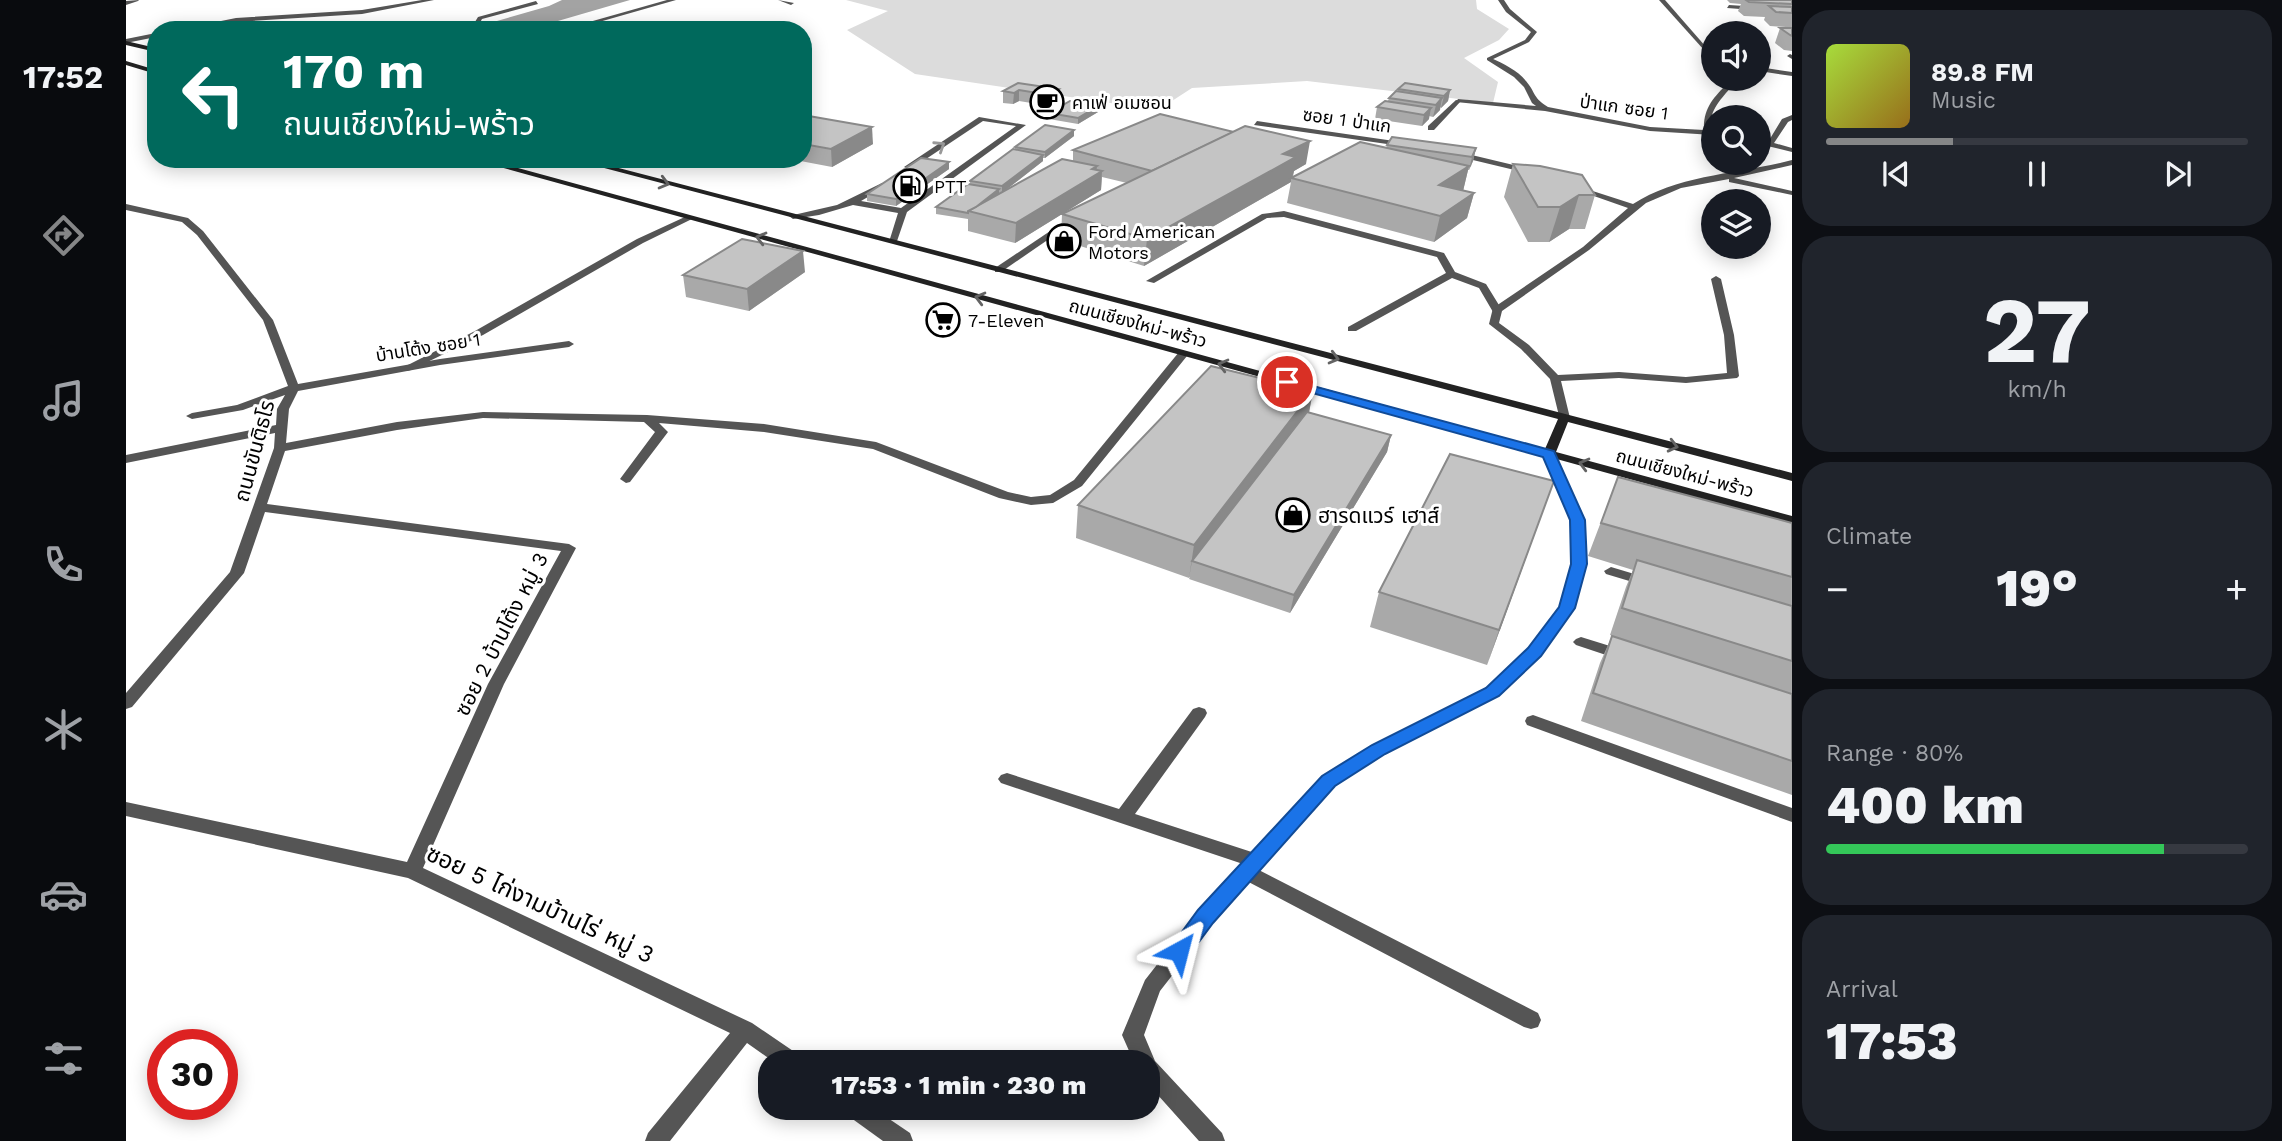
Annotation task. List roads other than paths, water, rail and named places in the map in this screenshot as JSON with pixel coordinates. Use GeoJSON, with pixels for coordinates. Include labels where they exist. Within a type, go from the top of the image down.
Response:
{"type":"FeatureCollection","features":[{"type":"Feature","properties":{"kind":"main road"},"geometry":{"type":"LineString","coordinates":[[126,42],[147,48]]}},
{"type":"Feature","properties":{"kind":"main road"},"geometry":{"type":"LineString","coordinates":[[126,63],[147,69]]}},
{"type":"Feature","properties":{"kind":"main road","name":"ถนนเชียงใหม่-พร้าว"},"geometry":{"type":"LineString","coordinates":[[508,168],[1792,520]]}},
{"type":"Feature","properties":{"kind":"main road","name":"ถนนเชียงใหม่-พร้าว"},"geometry":{"type":"LineString","coordinates":[[609,168],[1792,477]]}},
{"type":"Feature","properties":{"kind":"main road"},"geometry":{"type":"LineString","coordinates":[[1549,454],[1564,418]]}},
{"type":"Feature","properties":{"kind":"street"},"geometry":{"type":"LineString","coordinates":[[126,3],[135,0]]}},
{"type":"Feature","properties":{"kind":"street"},"geometry":{"type":"LineString","coordinates":[[222,21],[362,12],[431,0]]}},
{"type":"Feature","properties":{"kind":"street"},"geometry":{"type":"LineString","coordinates":[[597,21],[673,0]]}},
{"type":"Feature","properties":{"kind":"street"},"geometry":{"type":"LineString","coordinates":[[781,0],[791,3]]}},
{"type":"Feature","properties":{"kind":"street","name":"ป่าแก ซอย 1"},"geometry":{"type":"LineString","coordinates":[[1501,0],[1506,11],[1528,23],[1534,32],[1527,41],[1489,59],[1530,86],[1534,102],[1546,109],[1650,129],[1701,132]]}},
{"type":"Feature","properties":{"kind":"street"},"geometry":{"type":"LineString","coordinates":[[1662,0],[1701,44]]}},
{"type":"Feature","properties":{"kind":"street"},"geometry":{"type":"LineString","coordinates":[[478,21],[480,18],[536,3]]}},
{"type":"Feature","properties":{"kind":"street"},"geometry":{"type":"LineString","coordinates":[[1738,16],[1729,7],[1792,11]]}},
{"type":"Feature","properties":{"kind":"street"},"geometry":{"type":"LineString","coordinates":[[297,21],[311,17]]}},
{"type":"Feature","properties":{"kind":"street"},"geometry":{"type":"LineString","coordinates":[[126,42],[147,37]]}},
{"type":"Feature","properties":{"kind":"street"},"geometry":{"type":"LineString","coordinates":[[1771,71],[1792,74]]}},
{"type":"Feature","properties":{"kind":"street"},"geometry":{"type":"LineString","coordinates":[[1712,105],[1723,91]]}},
{"type":"Feature","properties":{"kind":"street"},"geometry":{"type":"LineString","coordinates":[[1431,128],[1458,101],[1546,109]]}},
{"type":"Feature","properties":{"kind":"street"},"geometry":{"type":"LineString","coordinates":[[1771,142],[1785,121],[1792,117]]}},
{"type":"Feature","properties":{"kind":"street"},"geometry":{"type":"LineString","coordinates":[[892,242],[903,211],[1022,125],[982,119],[896,175]]}},
{"type":"Feature","properties":{"kind":"street","name":"ซอย 1 ป่าแก"},"geometry":{"type":"LineString","coordinates":[[1257,123],[1415,146]]}},
{"type":"Feature","properties":{"kind":"street"},"geometry":{"type":"LineString","coordinates":[[1771,144],[1792,149]]}},
{"type":"Feature","properties":{"kind":"street"},"geometry":{"type":"LineString","coordinates":[[1442,150],[1536,173]]}},
{"type":"Feature","properties":{"kind":"street"},"geometry":{"type":"LineString","coordinates":[[917,161],[928,163]]}},
{"type":"Feature","properties":{"kind":"street"},"geometry":{"type":"LineString","coordinates":[[1497,310],[1598,239],[1623,213],[1660,192],[1690,183],[1771,170],[1792,162]]}},
{"type":"Feature","properties":{"kind":"street"},"geometry":{"type":"LineString","coordinates":[[951,167],[963,168]]}},
{"type":"Feature","properties":{"kind":"street"},"geometry":{"type":"LineString","coordinates":[[1722,178],[1792,193]]}},
{"type":"Feature","properties":{"kind":"street"},"geometry":{"type":"LineString","coordinates":[[793,216],[833,211],[855,203],[886,182]]}},
{"type":"Feature","properties":{"kind":"street"},"geometry":{"type":"LineString","coordinates":[[1573,185],[1634,207]]}},
{"type":"Feature","properties":{"kind":"street"},"geometry":{"type":"LineString","coordinates":[[855,203],[903,211]]}},
{"type":"Feature","properties":{"kind":"street","name":"ถนนขันติธโร"},"geometry":{"type":"LineString","coordinates":[[126,207],[185,219],[200,233],[268,320],[294,388],[283,409],[280,448],[237,573],[126,703]]}},
{"type":"Feature","properties":{"kind":"street"},"geometry":{"type":"LineString","coordinates":[[998,270],[1083,213]]}},
{"type":"Feature","properties":{"kind":"street"},"geometry":{"type":"LineString","coordinates":[[1152,281],[1265,216],[1284,214],[1441,254],[1451,274],[1483,286],[1497,310],[1494,324],[1525,347],[1555,377],[1564,418]]}},
{"type":"Feature","properties":{"kind":"street"},"geometry":{"type":"LineString","coordinates":[[407,368],[479,333],[640,241],[690,218]]}},
{"type":"Feature","properties":{"kind":"street"},"geometry":{"type":"LineString","coordinates":[[1352,329],[1451,274]]}},
{"type":"Feature","properties":{"kind":"street"},"geometry":{"type":"LineString","coordinates":[[1555,377],[1619,375],[1686,380],[1733,376],[1729,335],[1716,279]]}},
{"type":"Feature","properties":{"kind":"street","name":"บ้านโต้ง ซอย 1"},"geometry":{"type":"LineString","coordinates":[[192,415],[239,408],[294,388],[569,344]]}},
{"type":"Feature","properties":{"kind":"street"},"geometry":{"type":"LineString","coordinates":[[280,448],[397,426],[483,415],[647,419],[764,428],[876,446],[1004,495],[1031,501],[1053,499],[1078,483],[1183,354]]}},
{"type":"Feature","properties":{"kind":"street"},"geometry":{"type":"LineString","coordinates":[[626,479],[662,432],[647,419]]}},
{"type":"Feature","properties":{"kind":"street"},"geometry":{"type":"LineString","coordinates":[[126,459],[281,428]]}},
{"type":"Feature","properties":{"kind":"street"},"geometry":{"type":"LineString","coordinates":[[1140,1050],[1133,1035],[1152,986],[1206,917],[1328,781],[1378,749],[1493,692],[1534,652],[1567,608],[1579,564],[1578,520],[1549,454]]}},
{"type":"Feature","properties":{"kind":"street","name":"ซอย 2 บ้านโต้ง หมู่ 3"},"geometry":{"type":"LineString","coordinates":[[260,506],[569,548],[496,684],[412,871]]}},
{"type":"Feature","properties":{"kind":"street"},"geometry":{"type":"LineString","coordinates":[[1611,571],[1662,587]]}},
{"type":"Feature","properties":{"kind":"street"},"geometry":{"type":"LineString","coordinates":[[1581,642],[1634,659]]}},
{"type":"Feature","properties":{"kind":"street"},"geometry":{"type":"LineString","coordinates":[[1123,817],[1199,713]]}},
{"type":"Feature","properties":{"kind":"street"},"geometry":{"type":"LineString","coordinates":[[1533,721],[1792,816]]}},
{"type":"Feature","properties":{"kind":"street"},"geometry":{"type":"LineString","coordinates":[[1007,779],[1123,817],[1252,867],[1531,1020]]}},
{"type":"Feature","properties":{"kind":"street","name":"ซอย 5 ไก่งามบ้านไร่ หมู่ 3"},"geometry":{"type":"LineString","coordinates":[[126,809],[412,871],[746,1030],[774,1050]]}},
{"type":"Feature","properties":{"kind":"street"},"geometry":{"type":"LineString","coordinates":[[656,1141],[746,1030]]}},
{"type":"Feature","properties":{"kind":"street"},"geometry":{"type":"LineString","coordinates":[[1160,1081],[1214,1141]]}},
{"type":"Feature","properties":{"kind":"street"},"geometry":{"type":"LineString","coordinates":[[872,1120],[902,1141]]}},
{"type":"Feature","properties":{"kind":"place","name":"คาเฟ่ อเมซอน"},"geometry":{"type":"Point","coordinates":[1047,102]}},
{"type":"Feature","properties":{"kind":"place","name":"PTT"},"geometry":{"type":"Point","coordinates":[910,186]}},
{"type":"Feature","properties":{"kind":"place","name":"Ford American Motors"},"geometry":{"type":"Point","coordinates":[1064,241]}},
{"type":"Feature","properties":{"kind":"place","name":"7-Eleven"},"geometry":{"type":"Point","coordinates":[943,320]}},
{"type":"Feature","properties":{"kind":"place","name":"ฮารดแวร์ เฮาส์"},"geometry":{"type":"Point","coordinates":[1293,515]}}]}
